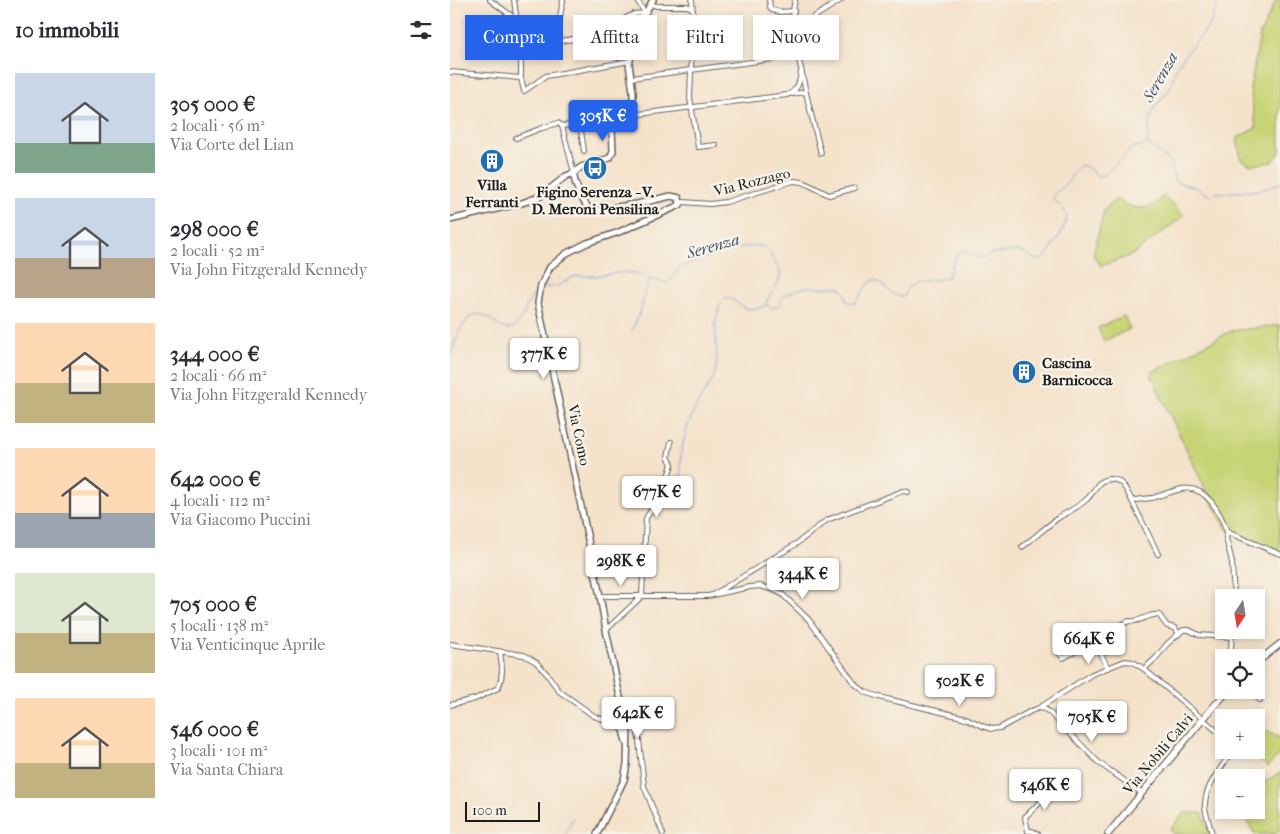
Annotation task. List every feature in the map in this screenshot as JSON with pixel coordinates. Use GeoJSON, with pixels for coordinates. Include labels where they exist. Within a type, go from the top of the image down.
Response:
{"type":"FeatureCollection","features":[{"type":"Feature","properties":{"kind":"main road"},"geometry":{"type":"LineString","coordinates":[[1265,655],[1279,643]]}},
{"type":"Feature","properties":{"kind":"main road","name":"Via Nobili Calvi"},"geometry":{"type":"LineString","coordinates":[[1108,834],[1221,699]]}},
{"type":"Feature","properties":{"kind":"street"},"geometry":{"type":"LineString","coordinates":[[490,0],[511,15]]}},
{"type":"Feature","properties":{"kind":"street"},"geometry":{"type":"LineString","coordinates":[[514,0],[516,15]]}},
{"type":"Feature","properties":{"kind":"street"},"geometry":{"type":"LineString","coordinates":[[560,15],[563,0]]}},
{"type":"Feature","properties":{"kind":"street"},"geometry":{"type":"LineString","coordinates":[[637,0],[645,13]]}},
{"type":"Feature","properties":{"kind":"street"},"geometry":{"type":"LineString","coordinates":[[692,0],[690,98],[698,147],[716,145]]}},
{"type":"Feature","properties":{"kind":"street"},"geometry":{"type":"LineString","coordinates":[[769,0],[772,10],[780,12],[794,11]]}},
{"type":"Feature","properties":{"kind":"street"},"geometry":{"type":"LineString","coordinates":[[794,15],[795,0]]}},
{"type":"Feature","properties":{"kind":"street"},"geometry":{"type":"LineString","coordinates":[[817,15],[841,0]]}},
{"type":"Feature","properties":{"kind":"street"},"geometry":{"type":"LineString","coordinates":[[632,113],[634,109],[629,64],[641,20],[645,13],[652,2],[656,6],[687,6],[692,8]]}},
{"type":"Feature","properties":{"kind":"street"},"geometry":{"type":"LineString","coordinates":[[563,41],[590,36],[634,14],[645,13]]}},
{"type":"Feature","properties":{"kind":"street"},"geometry":{"type":"LineString","coordinates":[[522,60],[521,78],[524,92],[546,76],[630,61]]}},
{"type":"Feature","properties":{"kind":"street"},"geometry":{"type":"LineString","coordinates":[[631,78],[765,60]]}},
{"type":"Feature","properties":{"kind":"street"},"geometry":{"type":"LineString","coordinates":[[798,60],[821,153]]}},
{"type":"Feature","properties":{"kind":"street"},"geometry":{"type":"LineString","coordinates":[[787,95],[796,90],[801,79],[801,71]]}},
{"type":"Feature","properties":{"kind":"street"},"geometry":{"type":"LineString","coordinates":[[450,72],[521,78]]}},
{"type":"Feature","properties":{"kind":"street"},"geometry":{"type":"LineString","coordinates":[[516,138],[558,123],[562,126],[601,121],[614,122],[632,113],[639,114],[692,108],[805,92]]}},
{"type":"Feature","properties":{"kind":"street"},"geometry":{"type":"LineString","coordinates":[[450,220],[522,203],[541,196],[566,176],[574,173],[581,167],[608,159],[614,151],[612,128],[614,122]]}},
{"type":"Feature","properties":{"kind":"street"},"geometry":{"type":"LineString","coordinates":[[580,124],[584,151]]}},
{"type":"Feature","properties":{"kind":"street"},"geometry":{"type":"LineString","coordinates":[[562,126],[575,182],[590,210],[637,204],[671,196],[679,198],[680,204]]}},
{"type":"Feature","properties":{"kind":"street","name":"Via Rozzago"},"geometry":{"type":"LineString","coordinates":[[680,204],[683,202],[710,204],[726,202],[793,181],[803,182],[829,195],[855,188]]}},
{"type":"Feature","properties":{"kind":"street","name":"Via Como"},"geometry":{"type":"LineString","coordinates":[[597,834],[624,780],[627,770],[628,752],[621,700],[538,304],[541,285],[550,267],[568,253],[680,204]]}},
{"type":"Feature","properties":{"kind":"street"},"geometry":{"type":"LineString","coordinates":[[606,630],[642,596],[646,518],[664,490],[672,464],[668,456],[671,442]]}},
{"type":"Feature","properties":{"kind":"street"},"geometry":{"type":"LineString","coordinates":[[1022,547],[1058,518],[1088,498],[1102,480],[1109,479],[1117,480],[1123,484],[1158,554]]}},
{"type":"Feature","properties":{"kind":"street"},"geometry":{"type":"LineString","coordinates":[[1132,501],[1184,488],[1194,489],[1212,501],[1227,532],[1226,538],[1232,562],[1234,589]]}},
{"type":"Feature","properties":{"kind":"street"},"geometry":{"type":"LineString","coordinates":[[714,594],[796,544],[827,520],[903,492],[908,492]]}},
{"type":"Feature","properties":{"kind":"street"},"geometry":{"type":"LineString","coordinates":[[1227,532],[1280,554]]}},
{"type":"Feature","properties":{"kind":"street"},"geometry":{"type":"LineString","coordinates":[[600,596],[714,594],[760,586],[774,590],[782,594],[810,620],[854,684],[865,692],[966,718],[992,729],[1000,728],[1039,708],[1092,674],[1126,661],[1133,662],[1215,730]]}},
{"type":"Feature","properties":{"kind":"street"},"geometry":{"type":"LineString","coordinates":[[1057,650],[1063,658],[1093,642],[1093,638],[1129,621],[1135,622],[1153,614],[1160,615],[1167,626],[1175,628],[1179,634]]}},
{"type":"Feature","properties":{"kind":"street"},"geometry":{"type":"LineString","coordinates":[[604,617],[616,620]]}},
{"type":"Feature","properties":{"kind":"street"},"geometry":{"type":"LineString","coordinates":[[1144,670],[1167,644],[1183,630],[1189,630],[1199,635],[1215,636]]}},
{"type":"Feature","properties":{"kind":"street"},"geometry":{"type":"LineString","coordinates":[[1093,638],[1108,668]]}},
{"type":"Feature","properties":{"kind":"street"},"geometry":{"type":"LineString","coordinates":[[450,644],[524,655],[536,662],[547,674],[558,691],[594,716],[624,723],[638,730],[644,786],[663,834]]}},
{"type":"Feature","properties":{"kind":"street"},"geometry":{"type":"LineString","coordinates":[[450,705],[475,699],[498,688],[502,679],[500,652]]}},
{"type":"Feature","properties":{"kind":"street"},"geometry":{"type":"LineString","coordinates":[[1039,708],[1049,712],[1099,763],[1142,793]]}},
{"type":"Feature","properties":{"kind":"street"},"geometry":{"type":"LineString","coordinates":[[1212,834],[1205,810],[1205,800],[1208,790],[1227,759]]}},
{"type":"Feature","properties":{"kind":"street"},"geometry":{"type":"LineString","coordinates":[[1038,834],[1032,831],[1026,832],[1025,816],[1055,788]]}},
{"type":"Feature","properties":{"kind":"green space"},"geometry":{"type":"Polygon","coordinates":[[[1276,0],[1280,0],[1280,153],[1272,162],[1251,165],[1241,160],[1237,138],[1256,128],[1250,89],[1260,34],[1276,0]]]}},
{"type":"Feature","properties":{"kind":"green space"},"geometry":{"type":"Polygon","coordinates":[[[1164,195],[1184,216],[1132,255],[1101,266],[1093,255],[1104,210],[1116,199],[1134,207],[1147,208],[1155,204],[1164,195]]]}},
{"type":"Feature","properties":{"kind":"green space"},"geometry":{"type":"Polygon","coordinates":[[[1124,316],[1130,329],[1104,341],[1098,328],[1124,316]]]}},
{"type":"Feature","properties":{"kind":"green space"},"geometry":{"type":"Polygon","coordinates":[[[1280,325],[1280,554],[1227,530],[1211,501],[1150,373],[1231,331],[1280,325]]]}},
{"type":"Feature","properties":{"kind":"green space"},"geometry":{"type":"Polygon","coordinates":[[[1265,731],[1280,738],[1280,753],[1268,767],[1258,759],[1265,759],[1265,731]]]}},
{"type":"Feature","properties":{"kind":"green space"},"geometry":{"type":"Polygon","coordinates":[[[1280,772],[1280,830],[1274,834],[1255,834],[1245,819],[1265,819],[1265,782],[1280,772]]]}},
{"type":"Feature","properties":{"kind":"green space"},"geometry":{"type":"Polygon","coordinates":[[[1184,813],[1202,813],[1210,834],[1175,834],[1170,830],[1184,813]]]}},
{"type":"Feature","properties":{"kind":"waterway","name":"Serenza"},"geometry":{"type":"LineString","coordinates":[[543,288],[558,286],[578,276],[596,276],[624,272],[639,274],[668,283],[680,267],[737,248],[759,246],[767,249],[780,273],[780,278],[766,302],[772,308],[779,305],[785,295],[809,287],[839,287],[844,291],[847,301],[855,303],[865,287],[874,280],[878,281],[894,295],[903,297],[909,286],[914,282],[942,279],[949,276],[954,259],[963,251],[982,257],[994,253],[1017,251],[1037,260],[1044,259],[1061,233],[1067,218],[1064,210],[1053,199],[1056,194],[1081,166],[1089,168],[1097,176],[1105,175],[1134,147],[1143,146],[1147,143],[1150,120],[1154,108],[1170,89],[1177,66],[1211,22],[1219,0]]}},
{"type":"Feature","properties":{"kind":"waterway"},"geometry":{"type":"LineString","coordinates":[[1147,143],[1171,162],[1176,182],[1194,186],[1210,196]]}},
{"type":"Feature","properties":{"kind":"waterway"},"geometry":{"type":"LineString","coordinates":[[1216,193],[1266,189],[1280,183]]}},
{"type":"Feature","properties":{"kind":"waterway"},"geometry":{"type":"LineString","coordinates":[[632,330],[641,310],[650,279]]}},
{"type":"Feature","properties":{"kind":"waterway","name":"Serenza"},"geometry":{"type":"LineString","coordinates":[[450,356],[459,331],[471,317],[478,314],[502,327],[508,329],[514,327],[537,291]]}},
{"type":"Feature","properties":{"kind":"waterway"},"geometry":{"type":"LineString","coordinates":[[675,490],[680,484],[681,451],[688,425],[715,373],[717,361],[715,325],[720,305],[729,298],[748,309],[767,305]]}},
{"type":"Feature","properties":{"kind":"waterway"},"geometry":{"type":"LineString","coordinates":[[566,834],[573,818]]}},
{"type":"Feature","properties":{"kind":"place","name":"Villa Ferranti"},"geometry":{"type":"Point","coordinates":[492,161]}},
{"type":"Feature","properties":{"kind":"place","name":"Figino Serenza - V. D. Meroni Pensilina"},"geometry":{"type":"Point","coordinates":[595,168]}},
{"type":"Feature","properties":{"kind":"place","name":"Cascina Barnicocca"},"geometry":{"type":"Point","coordinates":[1024,372]}}]}
